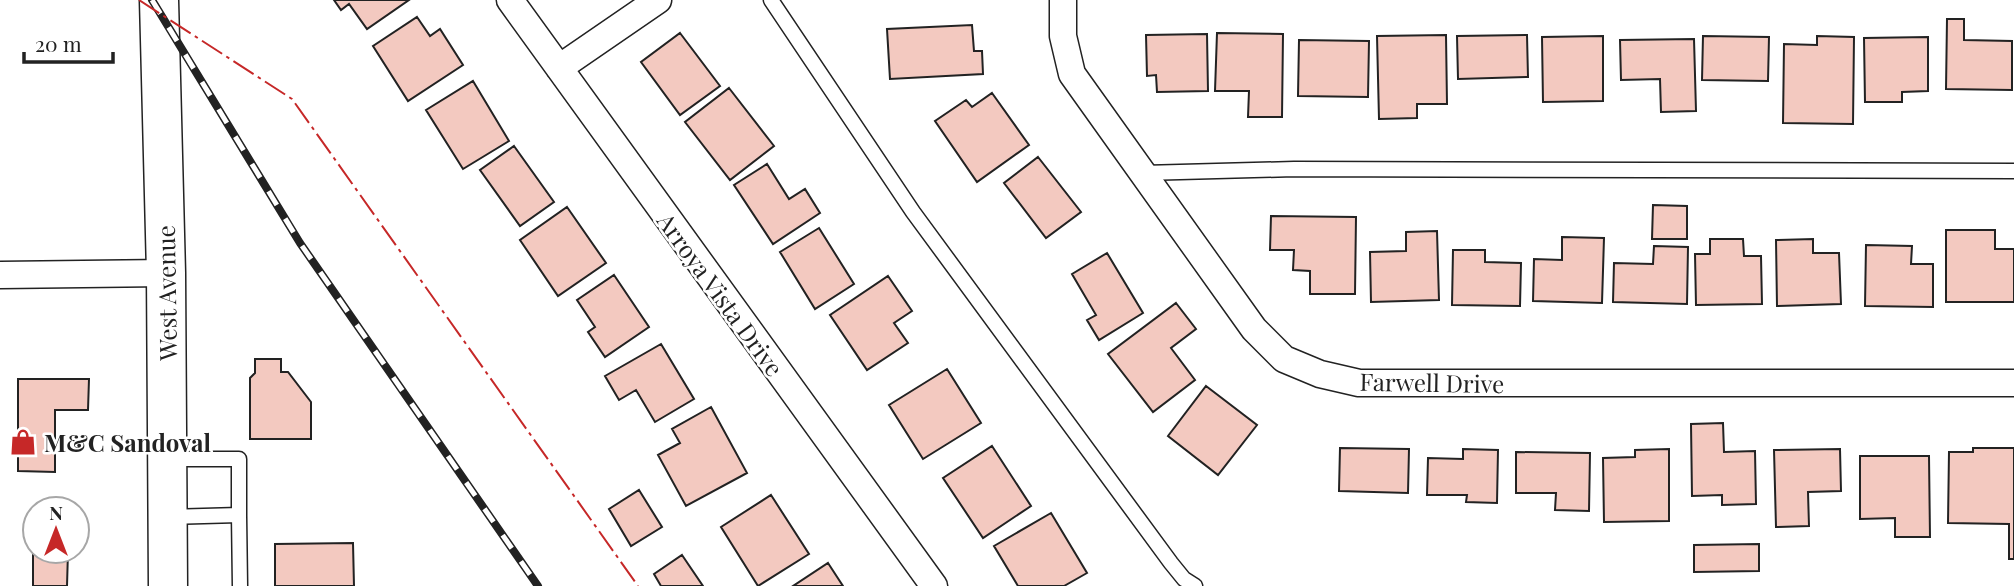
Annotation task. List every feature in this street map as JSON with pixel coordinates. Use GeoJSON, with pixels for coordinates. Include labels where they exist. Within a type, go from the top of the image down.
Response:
{"type":"FeatureCollection","features":[{"type":"Feature","properties":{"kind":"main road","name":"West Avenue"},"geometry":{"type":"LineString","coordinates":[[159,0],[166,273],[168,586]]}},
{"type":"Feature","properties":{"kind":"street","name":"Arroya Vista Drive"},"geometry":{"type":"LineString","coordinates":[[510,0],[934,586]]}},
{"type":"Feature","properties":{"kind":"street"},"geometry":{"type":"LineString","coordinates":[[559,68],[658,0]]}},
{"type":"Feature","properties":{"kind":"street","name":"Farwell Drive"},"geometry":{"type":"LineString","coordinates":[[1063,0],[1063,36],[1072,74],[1254,329],[1284,359],[1320,374],[1359,383],[2014,383]]}},
{"type":"Feature","properties":{"kind":"street"},"geometry":{"type":"LineString","coordinates":[[0,275],[166,273]]}},
{"type":"Feature","properties":{"kind":"lane"},"geometry":{"type":"LineString","coordinates":[[771,0],[913,212],[1171,563],[1184,579],[1195,586]]}},
{"type":"Feature","properties":{"kind":"lane"},"geometry":{"type":"LineString","coordinates":[[1143,173],[1282,169],[2014,171]]}},
{"type":"Feature","properties":{"kind":"lane"},"geometry":{"type":"LineString","coordinates":[[167,460],[239,459],[240,586]]}},
{"type":"Feature","properties":{"kind":"lane"},"geometry":{"type":"LineString","coordinates":[[167,517],[239,515]]}},
{"type":"Feature","properties":{"kind":"building"},"geometry":{"type":"Polygon","coordinates":[[[334,0],[409,0],[367,29],[349,4],[341,10],[334,0]]]}},
{"type":"Feature","properties":{"kind":"building"},"geometry":{"type":"Polygon","coordinates":[[[417,17],[430,36],[440,29],[463,65],[408,101],[373,46],[417,17]]]}},
{"type":"Feature","properties":{"kind":"building"},"geometry":{"type":"Polygon","coordinates":[[[1947,19],[1964,19],[1964,40],[2012,41],[2012,90],[1946,89],[1947,19]]]}},
{"type":"Feature","properties":{"kind":"building"},"geometry":{"type":"Polygon","coordinates":[[[972,25],[974,51],[982,51],[983,74],[890,79],[887,29],[972,25]]]}},
{"type":"Feature","properties":{"kind":"building"},"geometry":{"type":"Polygon","coordinates":[[[680,33],[720,86],[680,115],[641,62],[680,33]]]}},
{"type":"Feature","properties":{"kind":"building"},"geometry":{"type":"Polygon","coordinates":[[[1217,33],[1283,34],[1282,117],[1248,117],[1249,91],[1215,91],[1217,33]]]}},
{"type":"Feature","properties":{"kind":"building"},"geometry":{"type":"Polygon","coordinates":[[[1207,34],[1208,91],[1157,92],[1156,75],[1147,76],[1146,35],[1207,34]]]}},
{"type":"Feature","properties":{"kind":"building"},"geometry":{"type":"Polygon","coordinates":[[[1446,35],[1447,104],[1417,104],[1417,118],[1379,119],[1377,36],[1446,35]]]}},
{"type":"Feature","properties":{"kind":"building"},"geometry":{"type":"Polygon","coordinates":[[[1527,35],[1528,77],[1458,79],[1457,36],[1527,35]]]}},
{"type":"Feature","properties":{"kind":"building"},"geometry":{"type":"Polygon","coordinates":[[[1603,36],[1603,101],[1543,102],[1542,37],[1603,36]]]}},
{"type":"Feature","properties":{"kind":"building"},"geometry":{"type":"Polygon","coordinates":[[[1703,36],[1769,37],[1768,81],[1702,80],[1703,36]]]}},
{"type":"Feature","properties":{"kind":"building"},"geometry":{"type":"Polygon","coordinates":[[[1817,36],[1854,37],[1853,124],[1783,123],[1784,44],[1817,45],[1817,36]]]}},
{"type":"Feature","properties":{"kind":"building"},"geometry":{"type":"Polygon","coordinates":[[[1928,37],[1928,91],[1902,92],[1902,102],[1865,102],[1864,38],[1928,37]]]}},
{"type":"Feature","properties":{"kind":"building"},"geometry":{"type":"Polygon","coordinates":[[[1694,39],[1696,111],[1661,112],[1660,79],[1621,80],[1620,40],[1694,39]]]}},
{"type":"Feature","properties":{"kind":"building"},"geometry":{"type":"Polygon","coordinates":[[[1299,40],[1369,41],[1368,97],[1298,96],[1299,40]]]}},
{"type":"Feature","properties":{"kind":"building"},"geometry":{"type":"Polygon","coordinates":[[[473,81],[509,141],[463,169],[426,110],[473,81]]]}},
{"type":"Feature","properties":{"kind":"building"},"geometry":{"type":"Polygon","coordinates":[[[729,88],[774,146],[730,180],[685,122],[729,88]]]}},
{"type":"Feature","properties":{"kind":"building"},"geometry":{"type":"Polygon","coordinates":[[[992,93],[1029,145],[977,182],[935,121],[966,100],[972,107],[992,93]]]}},
{"type":"Feature","properties":{"kind":"building"},"geometry":{"type":"Polygon","coordinates":[[[514,146],[554,202],[520,226],[480,170],[514,146]]]}},
{"type":"Feature","properties":{"kind":"building"},"geometry":{"type":"Polygon","coordinates":[[[1038,157],[1081,212],[1046,238],[1004,183],[1038,157]]]}},
{"type":"Feature","properties":{"kind":"building"},"geometry":{"type":"Polygon","coordinates":[[[767,164],[789,199],[805,189],[820,213],[773,244],[734,185],[767,164]]]}},
{"type":"Feature","properties":{"kind":"building"},"geometry":{"type":"Polygon","coordinates":[[[1653,205],[1687,206],[1687,239],[1652,239],[1653,205]]]}},
{"type":"Feature","properties":{"kind":"building"},"geometry":{"type":"Polygon","coordinates":[[[567,207],[606,263],[558,296],[520,240],[567,207]]]}},
{"type":"Feature","properties":{"kind":"building"},"geometry":{"type":"Polygon","coordinates":[[[1271,216],[1356,217],[1355,294],[1310,294],[1310,271],[1293,270],[1294,250],[1270,250],[1271,216]]]}},
{"type":"Feature","properties":{"kind":"building"},"geometry":{"type":"Polygon","coordinates":[[[819,228],[854,284],[815,309],[780,252],[819,228]]]}},
{"type":"Feature","properties":{"kind":"building"},"geometry":{"type":"Polygon","coordinates":[[[1946,230],[1995,230],[1995,249],[2014,249],[2014,302],[1946,302],[1946,230]]]}},
{"type":"Feature","properties":{"kind":"building"},"geometry":{"type":"Polygon","coordinates":[[[1437,231],[1439,300],[1371,302],[1370,252],[1406,251],[1406,232],[1437,231]]]}},
{"type":"Feature","properties":{"kind":"building"},"geometry":{"type":"Polygon","coordinates":[[[1562,237],[1604,238],[1602,303],[1533,301],[1534,259],[1562,260],[1562,237]]]}},
{"type":"Feature","properties":{"kind":"building"},"geometry":{"type":"Polygon","coordinates":[[[1710,239],[1743,239],[1744,256],[1761,256],[1762,304],[1696,305],[1695,254],[1710,254],[1710,239]]]}},
{"type":"Feature","properties":{"kind":"building"},"geometry":{"type":"Polygon","coordinates":[[[1813,239],[1813,253],[1839,253],[1841,304],[1777,306],[1776,240],[1813,239]]]}},
{"type":"Feature","properties":{"kind":"building"},"geometry":{"type":"Polygon","coordinates":[[[1866,245],[1912,246],[1911,264],[1933,264],[1933,307],[1865,306],[1866,245]]]}},
{"type":"Feature","properties":{"kind":"building"},"geometry":{"type":"Polygon","coordinates":[[[1654,246],[1688,247],[1687,304],[1613,302],[1614,263],[1653,264],[1654,246]]]}},
{"type":"Feature","properties":{"kind":"building"},"geometry":{"type":"Polygon","coordinates":[[[1453,250],[1485,250],[1485,262],[1521,263],[1520,306],[1452,305],[1453,250]]]}},
{"type":"Feature","properties":{"kind":"building"},"geometry":{"type":"Polygon","coordinates":[[[1107,253],[1143,313],[1099,340],[1087,320],[1096,315],[1072,274],[1107,253]]]}},
{"type":"Feature","properties":{"kind":"building"},"geometry":{"type":"Polygon","coordinates":[[[614,275],[649,327],[605,357],[588,332],[595,327],[577,300],[614,275]]]}},
{"type":"Feature","properties":{"kind":"building"},"geometry":{"type":"Polygon","coordinates":[[[888,276],[912,311],[894,323],[908,343],[867,370],[830,315],[888,276]]]}},
{"type":"Feature","properties":{"kind":"building"},"geometry":{"type":"Polygon","coordinates":[[[1176,303],[1196,329],[1171,348],[1195,380],[1153,412],[1108,354],[1176,303]]]}},
{"type":"Feature","properties":{"kind":"building"},"geometry":{"type":"Polygon","coordinates":[[[661,344],[694,399],[655,422],[636,390],[619,400],[605,376],[661,344]]]}},
{"type":"Feature","properties":{"kind":"building"},"geometry":{"type":"Polygon","coordinates":[[[255,359],[281,359],[281,372],[288,372],[311,402],[311,439],[250,439],[250,378],[255,373],[255,359]]]}},
{"type":"Feature","properties":{"kind":"building"},"geometry":{"type":"Polygon","coordinates":[[[947,369],[981,423],[923,459],[889,405],[947,369]]]}},
{"type":"Feature","properties":{"kind":"building"},"geometry":{"type":"Polygon","coordinates":[[[18,379],[89,379],[88,410],[55,410],[55,472],[18,471],[18,379]]]}},
{"type":"Feature","properties":{"kind":"building"},"geometry":{"type":"Polygon","coordinates":[[[1206,386],[1257,425],[1218,475],[1168,436],[1206,386]]]}},
{"type":"Feature","properties":{"kind":"building"},"geometry":{"type":"Polygon","coordinates":[[[711,407],[747,473],[686,506],[658,455],[680,443],[672,429],[711,407]]]}},
{"type":"Feature","properties":{"kind":"building"},"geometry":{"type":"Polygon","coordinates":[[[1723,423],[1724,452],[1755,451],[1756,504],[1722,505],[1722,495],[1692,496],[1691,424],[1723,423]]]}},
{"type":"Feature","properties":{"kind":"building"},"geometry":{"type":"Polygon","coordinates":[[[992,446],[1031,506],[983,538],[943,478],[992,446]]]}},
{"type":"Feature","properties":{"kind":"building"},"geometry":{"type":"Polygon","coordinates":[[[1340,448],[1409,449],[1408,493],[1339,491],[1340,448]]]}},
{"type":"Feature","properties":{"kind":"building"},"geometry":{"type":"Polygon","coordinates":[[[1973,448],[2014,448],[2014,559],[2009,559],[2009,524],[1948,523],[1949,452],[1973,452],[1973,448]]]}},
{"type":"Feature","properties":{"kind":"building"},"geometry":{"type":"Polygon","coordinates":[[[1463,449],[1498,450],[1497,503],[1466,502],[1467,495],[1427,495],[1428,458],[1463,459],[1463,449]]]}},
{"type":"Feature","properties":{"kind":"building"},"geometry":{"type":"Polygon","coordinates":[[[1669,449],[1669,521],[1604,522],[1603,458],[1635,457],[1635,450],[1669,449]]]}},
{"type":"Feature","properties":{"kind":"building"},"geometry":{"type":"Polygon","coordinates":[[[1840,449],[1841,491],[1808,492],[1809,526],[1776,527],[1774,450],[1840,449]]]}},
{"type":"Feature","properties":{"kind":"building"},"geometry":{"type":"Polygon","coordinates":[[[1516,452],[1590,453],[1589,511],[1555,510],[1556,493],[1516,493],[1516,452]]]}},
{"type":"Feature","properties":{"kind":"building"},"geometry":{"type":"Polygon","coordinates":[[[1860,456],[1929,456],[1930,537],[1895,537],[1895,518],[1860,519],[1860,456]]]}},
{"type":"Feature","properties":{"kind":"building"},"geometry":{"type":"Polygon","coordinates":[[[639,490],[662,527],[631,546],[609,509],[639,490]]]}},
{"type":"Feature","properties":{"kind":"building"},"geometry":{"type":"Polygon","coordinates":[[[771,495],[809,554],[758,586],[721,527],[771,495]]]}},
{"type":"Feature","properties":{"kind":"building"},"geometry":{"type":"Polygon","coordinates":[[[1051,513],[1087,573],[1064,586],[1018,586],[994,546],[1051,513]]]}},
{"type":"Feature","properties":{"kind":"building"},"geometry":{"type":"Polygon","coordinates":[[[353,543],[354,586],[275,586],[275,544],[353,543]]]}},
{"type":"Feature","properties":{"kind":"building"},"geometry":{"type":"Polygon","coordinates":[[[1759,544],[1759,571],[1694,572],[1694,545],[1759,544]]]}},
{"type":"Feature","properties":{"kind":"building"},"geometry":{"type":"Polygon","coordinates":[[[682,555],[703,586],[661,586],[654,574],[682,555]]]}},
{"type":"Feature","properties":{"kind":"building"},"geometry":{"type":"Polygon","coordinates":[[[828,563],[843,586],[793,586],[828,563]]]}},
{"type":"Feature","properties":{"kind":"building"},"geometry":{"type":"Polygon","coordinates":[[[33,565],[68,565],[67,586],[33,586],[33,565]]]}},
{"type":"Feature","properties":{"kind":"railway"},"geometry":{"type":"LineString","coordinates":[[152,0],[300,243],[538,586]]}},
{"type":"Feature","properties":{"kind":"power"},"geometry":{"type":"LineString","coordinates":[[139,0],[292,99],[638,586]]}},
{"type":"Feature","properties":{"kind":"place","name":"M&C Sandoval"},"geometry":{"type":"Point","coordinates":[23,442]}}]}
